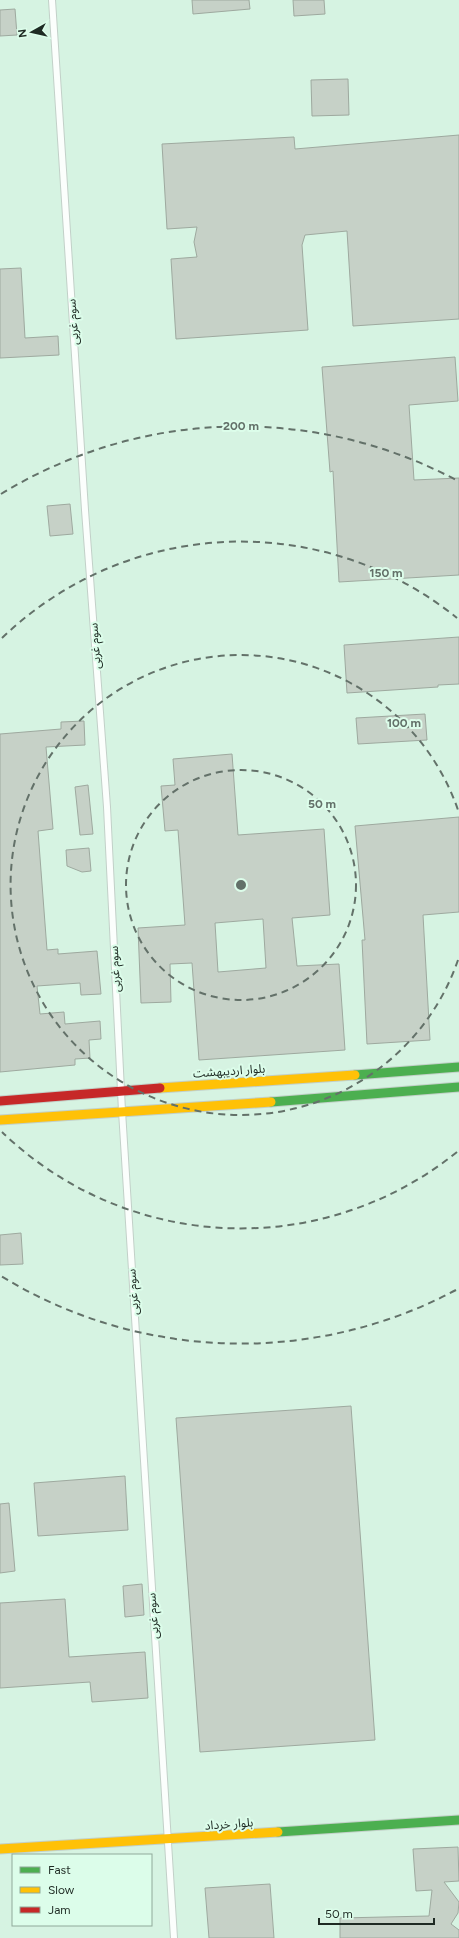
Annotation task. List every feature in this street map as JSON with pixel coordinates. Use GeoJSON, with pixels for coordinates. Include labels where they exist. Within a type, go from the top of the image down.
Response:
{"type":"FeatureCollection","features":[{"type":"Feature","properties":{"kind":"street","name":"بلوار اردیبهشت"},"geometry":{"type":"LineString","coordinates":[[0,1101],[121,1090],[353,1076],[459,1067]]}},
{"type":"Feature","properties":{"kind":"street"},"geometry":{"type":"LineString","coordinates":[[0,1120],[232,1105],[459,1087]]}},
{"type":"Feature","properties":{"kind":"street","name":"بلوار خرداد"},"geometry":{"type":"LineString","coordinates":[[0,1849],[167,1840],[459,1820]]}},
{"type":"Feature","properties":{"kind":"lane","name":"سوم غربی"},"geometry":{"type":"LineString","coordinates":[[52,0],[85,510],[107,807],[122,1111],[174,1938]]}},
{"type":"Feature","properties":{"kind":"shaded area"},"geometry":{"type":"Polygon","coordinates":[[[0,0],[459,0],[459,1938],[0,1938],[0,0]]]}},
{"type":"Feature","properties":{"kind":"building"},"geometry":{"type":"Polygon","coordinates":[[[192,0],[249,0],[250,9],[193,14],[192,0]]]}},
{"type":"Feature","properties":{"kind":"building"},"geometry":{"type":"Polygon","coordinates":[[[293,0],[324,0],[325,14],[294,16],[293,0]]]}},
{"type":"Feature","properties":{"kind":"building"},"geometry":{"type":"Polygon","coordinates":[[[15,9],[17,35],[0,36],[0,10],[15,9]]]}},
{"type":"Feature","properties":{"kind":"building"},"geometry":{"type":"Polygon","coordinates":[[[348,79],[349,115],[312,116],[311,80],[348,79]]]}},
{"type":"Feature","properties":{"kind":"building"},"geometry":{"type":"Polygon","coordinates":[[[459,135],[459,319],[353,326],[347,231],[305,235],[302,245],[308,330],[176,339],[171,259],[197,257],[194,242],[197,227],[167,229],[162,144],[294,137],[295,149],[459,135]]]}},
{"type":"Feature","properties":{"kind":"building"},"geometry":{"type":"Polygon","coordinates":[[[21,268],[25,338],[58,336],[59,355],[0,358],[0,269],[21,268]]]}},
{"type":"Feature","properties":{"kind":"building"},"geometry":{"type":"Polygon","coordinates":[[[455,357],[458,401],[409,405],[414,480],[459,478],[459,575],[339,582],[333,471],[330,472],[322,367],[455,357]]]}},
{"type":"Feature","properties":{"kind":"building"},"geometry":{"type":"Polygon","coordinates":[[[70,504],[73,534],[50,536],[47,506],[70,504]]]}},
{"type":"Feature","properties":{"kind":"building"},"geometry":{"type":"Polygon","coordinates":[[[459,637],[459,684],[438,685],[438,687],[347,693],[344,645],[459,637]]]}},
{"type":"Feature","properties":{"kind":"building"},"geometry":{"type":"Polygon","coordinates":[[[425,714],[427,740],[358,744],[356,718],[425,714]]]}},
{"type":"Feature","properties":{"kind":"building"},"geometry":{"type":"Polygon","coordinates":[[[84,721],[85,745],[46,747],[53,829],[38,831],[47,950],[58,949],[58,954],[97,951],[101,994],[81,995],[80,983],[37,986],[40,1014],[64,1012],[65,1024],[100,1021],[101,1039],[89,1040],[90,1058],[75,1059],[75,1065],[0,1072],[0,734],[61,729],[61,722],[84,721]]]}},
{"type":"Feature","properties":{"kind":"building"},"geometry":{"type":"Polygon","coordinates":[[[232,754],[238,835],[324,829],[330,915],[292,918],[297,966],[339,964],[345,1050],[199,1060],[192,963],[170,964],[171,1002],[141,1003],[138,928],[185,925],[178,830],[165,831],[161,786],[175,785],[173,759],[232,754]],[[263,919],[215,923],[218,972],[266,968],[263,919]]]}},
{"type":"Feature","properties":{"kind":"building"},"geometry":{"type":"Polygon","coordinates":[[[88,785],[93,834],[80,835],[75,787],[88,785]]]}},
{"type":"Feature","properties":{"kind":"building"},"geometry":{"type":"Polygon","coordinates":[[[459,817],[459,912],[423,915],[430,1040],[367,1044],[362,940],[365,940],[355,826],[459,817]]]}},
{"type":"Feature","properties":{"kind":"building"},"geometry":{"type":"Polygon","coordinates":[[[89,848],[91,871],[82,872],[67,866],[66,850],[89,848]]]}},
{"type":"Feature","properties":{"kind":"building"},"geometry":{"type":"Polygon","coordinates":[[[21,1233],[23,1264],[0,1265],[0,1235],[21,1233]]]}},
{"type":"Feature","properties":{"kind":"building"},"geometry":{"type":"Polygon","coordinates":[[[351,1406],[375,1740],[200,1752],[176,1418],[351,1406]]]}},
{"type":"Feature","properties":{"kind":"building"},"geometry":{"type":"Polygon","coordinates":[[[125,1476],[128,1530],[38,1536],[34,1483],[125,1476]]]}},
{"type":"Feature","properties":{"kind":"building"},"geometry":{"type":"Polygon","coordinates":[[[9,1503],[15,1571],[0,1573],[0,1504],[9,1503]]]}},
{"type":"Feature","properties":{"kind":"building"},"geometry":{"type":"Polygon","coordinates":[[[142,1584],[144,1615],[125,1617],[123,1586],[142,1584]]]}},
{"type":"Feature","properties":{"kind":"building"},"geometry":{"type":"Polygon","coordinates":[[[65,1599],[69,1657],[145,1652],[148,1698],[92,1702],[90,1682],[0,1688],[0,1603],[65,1599]]]}},
{"type":"Feature","properties":{"kind":"building"},"geometry":{"type":"Polygon","coordinates":[[[458,1847],[459,1881],[444,1882],[459,1902],[458,1913],[451,1924],[459,1930],[459,1938],[340,1938],[340,1918],[429,1916],[432,1890],[416,1891],[413,1849],[458,1847]]]}},
{"type":"Feature","properties":{"kind":"building"},"geometry":{"type":"Polygon","coordinates":[[[270,1884],[274,1938],[209,1938],[205,1888],[270,1884]]]}},
{"type":"Feature","properties":{"kind":"traffic: fast"},"geometry":{"type":"LineString","coordinates":[[355,1075],[459,1067]]}},
{"type":"Feature","properties":{"kind":"traffic: fast"},"geometry":{"type":"LineString","coordinates":[[271,1102],[459,1087]]}},
{"type":"Feature","properties":{"kind":"traffic: fast"},"geometry":{"type":"LineString","coordinates":[[278,1832],[459,1820]]}},
{"type":"Feature","properties":{"kind":"traffic: slow"},"geometry":{"type":"LineString","coordinates":[[160,1088],[355,1075]]}},
{"type":"Feature","properties":{"kind":"traffic: slow"},"geometry":{"type":"LineString","coordinates":[[0,1120],[271,1102]]}},
{"type":"Feature","properties":{"kind":"traffic: slow"},"geometry":{"type":"LineString","coordinates":[[0,1849],[278,1832]]}},
{"type":"Feature","properties":{"kind":"traffic: jam"},"geometry":{"type":"LineString","coordinates":[[0,1101],[160,1088]]}}]}
